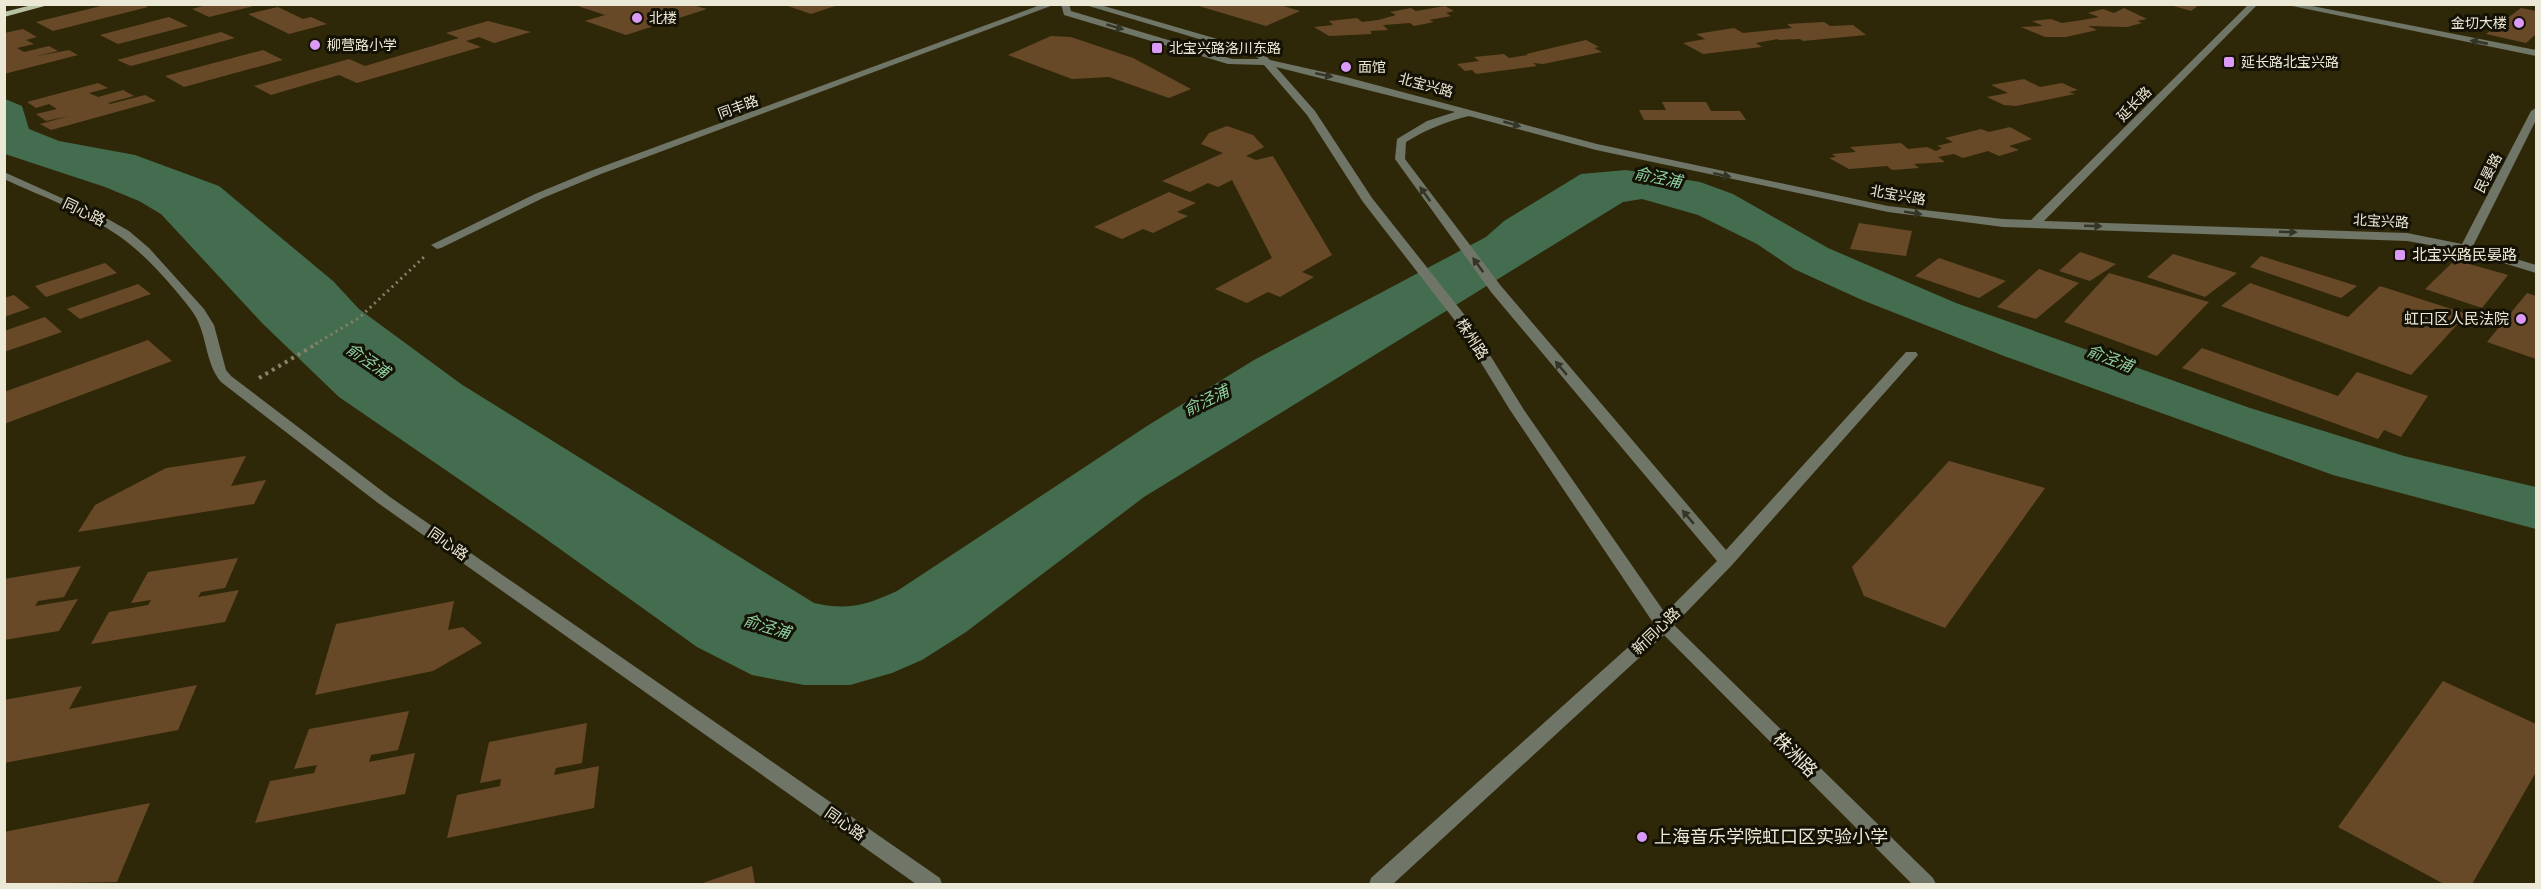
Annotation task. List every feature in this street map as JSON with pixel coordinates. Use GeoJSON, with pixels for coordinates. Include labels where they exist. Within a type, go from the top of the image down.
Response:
{"type":"FeatureCollection","features":[{"type":"Feature","properties":{"kind":"main road"},"geometry":{"type":"LineString","coordinates":[[4,15],[48,4]]}},
{"type":"Feature","properties":{"kind":"street","name":"同丰路"},"geometry":{"type":"LineString","coordinates":[[437,244],[539,196],[588,176],[1052,4]]}},
{"type":"Feature","properties":{"kind":"street","name":"北宝兴路"},"geometry":{"type":"LineString","coordinates":[[1065,4],[1067,13],[1231,62],[1267,62],[1475,113],[1596,147],[1861,204],[1955,218],[2034,224],[2408,237],[2466,248],[2536,269]]}},
{"type":"Feature","properties":{"kind":"street","name":"北宝兴路"},"geometry":{"type":"LineString","coordinates":[[1086,4],[1259,54],[1267,62]]}},
{"type":"Feature","properties":{"kind":"street","name":"延长路"},"geometry":{"type":"LineString","coordinates":[[2034,224],[2254,4]]}},
{"type":"Feature","properties":{"kind":"street"},"geometry":{"type":"LineString","coordinates":[[2286,4],[2536,53]]}},
{"type":"Feature","properties":{"kind":"street","name":"株州路"},"geometry":{"type":"LineString","coordinates":[[1267,62],[1311,113],[1367,200],[1462,321],[1517,410],[1664,625]]}},
{"type":"Feature","properties":{"kind":"street","name":"民晏路"},"geometry":{"type":"LineString","coordinates":[[2466,248],[2536,111]]}},
{"type":"Feature","properties":{"kind":"street"},"geometry":{"type":"LineString","coordinates":[[1475,113],[1453,114],[1422,128],[1401,141],[1400,159],[1496,289],[1726,561]]}},
{"type":"Feature","properties":{"kind":"street","name":"同心路"},"geometry":{"type":"LineString","coordinates":[[4,176],[102,220],[125,234],[145,251],[197,309],[207,325],[219,371],[239,390],[384,500],[932,885]]}},
{"type":"Feature","properties":{"kind":"street","name":"新同心路"},"geometry":{"type":"LineString","coordinates":[[1379,885],[1664,625],[1726,561],[1911,355]]}},
{"type":"Feature","properties":{"kind":"street","name":"株洲路"},"geometry":{"type":"LineString","coordinates":[[1664,625],[1925,885]]}},
{"type":"Feature","properties":{"kind":"path"},"geometry":{"type":"LineString","coordinates":[[239,390],[359,318],[437,244]]}},
{"type":"Feature","properties":{"kind":"water","name":"俞泾浦"},"geometry":{"type":"Polygon","coordinates":[[[5,99],[22,106],[29,129],[59,141],[135,155],[219,186],[333,281],[359,309],[461,384],[814,603],[837,606],[857,605],[897,591],[1147,426],[1254,360],[1486,237],[1504,221],[1581,174],[1626,170],[1700,182],[1733,194],[1828,248],[1956,303],[2250,408],[2404,456],[2536,487],[2536,529],[2333,475],[2004,356],[1862,300],[1794,269],[1757,244],[1698,215],[1642,199],[1623,202],[1144,497],[966,632],[922,660],[892,673],[850,685],[804,685],[752,675],[697,647],[539,534],[339,397],[262,323],[161,214],[139,201],[105,187],[5,154],[5,99]]]}},
{"type":"Feature","properties":{"kind":"building"},"geometry":{"type":"Polygon","coordinates":[[[109,4],[142,4],[148,7],[53,31],[36,22],[109,4]]]}},
{"type":"Feature","properties":{"kind":"building"},"geometry":{"type":"Polygon","coordinates":[[[210,4],[258,5],[209,17],[192,9],[210,4]]]}},
{"type":"Feature","properties":{"kind":"building","name":"北楼"},"geometry":{"type":"Polygon","coordinates":[[[700,4],[696,6],[707,9],[626,35],[585,21],[605,15],[575,5],[700,4]]]}},
{"type":"Feature","properties":{"kind":"building"},"geometry":{"type":"Polygon","coordinates":[[[785,4],[841,4],[811,14],[785,5],[785,4]]]}},
{"type":"Feature","properties":{"kind":"building"},"geometry":{"type":"Polygon","coordinates":[[[1192,4],[1277,4],[1300,11],[1266,26],[1192,4]]]}},
{"type":"Feature","properties":{"kind":"building"},"geometry":{"type":"Polygon","coordinates":[[[2167,4],[2200,4],[2191,11],[2167,4]]]}},
{"type":"Feature","properties":{"kind":"building"},"geometry":{"type":"Polygon","coordinates":[[[1445,6],[1454,11],[1446,13],[1451,16],[1429,20],[1434,22],[1414,26],[1410,23],[1383,25],[1388,30],[1370,31],[1372,34],[1329,36],[1314,27],[1333,25],[1329,21],[1357,18],[1362,22],[1378,20],[1396,15],[1390,12],[1411,8],[1416,11],[1445,6]]]}},
{"type":"Feature","properties":{"kind":"building"},"geometry":{"type":"Polygon","coordinates":[[[278,7],[303,19],[311,17],[327,24],[289,34],[248,14],[278,7]]]}},
{"type":"Feature","properties":{"kind":"building"},"geometry":{"type":"Polygon","coordinates":[[[2124,8],[2147,19],[2137,21],[2142,23],[2127,27],[2088,26],[2097,30],[2066,37],[2045,37],[2021,27],[2043,26],[2032,21],[2051,19],[2062,23],[2099,17],[2088,13],[2103,9],[2114,13],[2124,8]]]}},
{"type":"Feature","properties":{"kind":"building","name":"金切大楼"},"geometry":{"type":"Polygon","coordinates":[[[2521,8],[2536,11],[2536,34],[2526,43],[2486,34],[2521,8]]]}},
{"type":"Feature","properties":{"kind":"building"},"geometry":{"type":"Polygon","coordinates":[[[169,17],[188,26],[118,44],[100,35],[169,17]]]}},
{"type":"Feature","properties":{"kind":"building"},"geometry":{"type":"Polygon","coordinates":[[[488,21],[531,32],[494,43],[479,37],[466,41],[481,47],[357,83],[339,75],[271,95],[254,86],[349,59],[365,66],[459,38],[446,33],[488,21]]]}},
{"type":"Feature","properties":{"kind":"building"},"geometry":{"type":"Polygon","coordinates":[[[1824,22],[1830,26],[1853,25],[1866,35],[1803,41],[1778,39],[1756,43],[1762,47],[1703,54],[1683,43],[1705,39],[1696,34],[1734,28],[1743,33],[1792,28],[1787,24],[1824,22]]]}},
{"type":"Feature","properties":{"kind":"building"},"geometry":{"type":"Polygon","coordinates":[[[23,29],[37,37],[26,40],[34,44],[17,48],[24,52],[49,46],[58,51],[33,57],[69,50],[78,55],[4,74],[4,33],[23,29]]]}},
{"type":"Feature","properties":{"kind":"building"},"geometry":{"type":"Polygon","coordinates":[[[221,32],[235,38],[131,66],[117,60],[221,32]]]}},
{"type":"Feature","properties":{"kind":"building"},"geometry":{"type":"Polygon","coordinates":[[[1051,36],[1071,37],[1133,58],[1191,89],[1169,98],[1109,77],[1072,79],[1008,55],[1051,36]]]}},
{"type":"Feature","properties":{"kind":"building"},"geometry":{"type":"Polygon","coordinates":[[[1586,40],[1599,47],[1594,48],[1602,52],[1543,64],[1533,63],[1537,66],[1476,74],[1472,70],[1465,71],[1457,64],[1479,61],[1474,57],[1504,54],[1509,58],[1528,55],[1526,54],[1586,40]]]}},
{"type":"Feature","properties":{"kind":"building"},"geometry":{"type":"Polygon","coordinates":[[[263,50],[283,60],[184,87],[165,76],[263,50]]]}},
{"type":"Feature","properties":{"kind":"building"},"geometry":{"type":"Polygon","coordinates":[[[2024,79],[2040,87],[2062,83],[2078,90],[2069,92],[2075,94],[2016,106],[2004,105],[1987,97],[2008,93],[1991,85],[2024,79]]]}},
{"type":"Feature","properties":{"kind":"building"},"geometry":{"type":"Polygon","coordinates":[[[98,83],[108,88],[89,93],[98,97],[123,90],[134,96],[108,103],[110,104],[145,95],[156,101],[51,130],[40,124],[69,116],[46,121],[36,114],[57,109],[49,104],[36,108],[27,102],[98,83]]]}},
{"type":"Feature","properties":{"kind":"building"},"geometry":{"type":"Polygon","coordinates":[[[1662,102],[1706,102],[1711,111],[1740,111],[1746,120],[1644,120],[1639,110],[1666,110],[1662,102]]]}},
{"type":"Feature","properties":{"kind":"building"},"geometry":{"type":"Polygon","coordinates":[[[1227,126],[1253,135],[1264,147],[1246,156],[1256,160],[1273,156],[1332,255],[1302,272],[1314,277],[1280,297],[1268,292],[1247,303],[1215,289],[1272,258],[1232,180],[1218,187],[1208,183],[1190,192],[1162,181],[1223,153],[1201,144],[1209,133],[1227,126]]]}},
{"type":"Feature","properties":{"kind":"building"},"geometry":{"type":"Polygon","coordinates":[[[2010,127],[2032,139],[2009,146],[2019,150],[1999,156],[1988,151],[1963,158],[1954,154],[1938,157],[1945,162],[1914,164],[1919,168],[1892,170],[1887,166],[1849,169],[1829,158],[1836,157],[1832,154],[1856,152],[1850,147],[1901,143],[1908,149],[1927,147],[1936,151],[1942,148],[1937,146],[1953,142],[1945,138],[1981,129],[1989,132],[2010,127]]]}},
{"type":"Feature","properties":{"kind":"building"},"geometry":{"type":"Polygon","coordinates":[[[1169,192],[1196,203],[1177,212],[1188,216],[1153,233],[1143,229],[1122,239],[1094,227],[1169,192]]]}},
{"type":"Feature","properties":{"kind":"building"},"geometry":{"type":"Polygon","coordinates":[[[1859,223],[1912,231],[1906,256],[1850,249],[1859,223]]]}},
{"type":"Feature","properties":{"kind":"building"},"geometry":{"type":"Polygon","coordinates":[[[2080,252],[2116,264],[2090,281],[2059,271],[2080,252]]]}},
{"type":"Feature","properties":{"kind":"building"},"geometry":{"type":"Polygon","coordinates":[[[2173,254],[2237,273],[2205,297],[2147,277],[2173,254]]]}},
{"type":"Feature","properties":{"kind":"building"},"geometry":{"type":"Polygon","coordinates":[[[2261,256],[2357,286],[2341,298],[2250,267],[2261,256]]]}},
{"type":"Feature","properties":{"kind":"building"},"geometry":{"type":"Polygon","coordinates":[[[1939,258],[2006,281],[1979,298],[1915,276],[1939,258]]]}},
{"type":"Feature","properties":{"kind":"building"},"geometry":{"type":"Polygon","coordinates":[[[2455,260],[2508,275],[2482,308],[2425,289],[2455,260]]]}},
{"type":"Feature","properties":{"kind":"building"},"geometry":{"type":"Polygon","coordinates":[[[105,263],[117,273],[46,297],[35,286],[105,263]]]}},
{"type":"Feature","properties":{"kind":"building"},"geometry":{"type":"Polygon","coordinates":[[[2039,269],[2079,283],[2036,319],[1997,307],[2039,269]]]}},
{"type":"Feature","properties":{"kind":"building"},"geometry":{"type":"Polygon","coordinates":[[[2109,273],[2209,302],[2157,356],[2064,322],[2109,273]]]}},
{"type":"Feature","properties":{"kind":"building"},"geometry":{"type":"Polygon","coordinates":[[[2250,283],[2348,317],[2380,286],[2467,314],[2411,375],[2221,306],[2250,283]]]}},
{"type":"Feature","properties":{"kind":"building"},"geometry":{"type":"Polygon","coordinates":[[[138,284],[151,294],[80,319],[67,309],[138,284]]]}},
{"type":"Feature","properties":{"kind":"building","name":"虹口区人民法院"},"geometry":{"type":"Polygon","coordinates":[[[2527,293],[2536,296],[2536,359],[2487,342],[2527,293]]]}},
{"type":"Feature","properties":{"kind":"building"},"geometry":{"type":"Polygon","coordinates":[[[14,295],[30,308],[4,317],[4,298],[14,295]]]}},
{"type":"Feature","properties":{"kind":"building"},"geometry":{"type":"Polygon","coordinates":[[[45,317],[62,332],[4,352],[4,331],[45,317]]]}},
{"type":"Feature","properties":{"kind":"building"},"geometry":{"type":"Polygon","coordinates":[[[148,340],[172,361],[4,424],[4,392],[148,340]]]}},
{"type":"Feature","properties":{"kind":"building"},"geometry":{"type":"Polygon","coordinates":[[[2202,348],[2338,396],[2357,372],[2428,396],[2401,437],[2384,430],[2378,439],[2182,368],[2202,348]]]}},
{"type":"Feature","properties":{"kind":"building"},"geometry":{"type":"Polygon","coordinates":[[[246,456],[231,486],[266,480],[254,504],[78,532],[95,505],[166,468],[246,456]]]}},
{"type":"Feature","properties":{"kind":"building"},"geometry":{"type":"Polygon","coordinates":[[[1949,461],[2045,488],[1945,628],[1864,596],[1852,567],[1949,461]]]}},
{"type":"Feature","properties":{"kind":"building"},"geometry":{"type":"Polygon","coordinates":[[[238,558],[225,588],[201,592],[198,597],[239,590],[225,622],[91,644],[109,612],[148,605],[151,600],[131,603],[148,572],[238,558]]]}},
{"type":"Feature","properties":{"kind":"building"},"geometry":{"type":"Polygon","coordinates":[[[81,566],[64,597],[38,601],[35,606],[78,599],[59,631],[4,640],[4,579],[81,566]]]}},
{"type":"Feature","properties":{"kind":"building"},"geometry":{"type":"Polygon","coordinates":[[[454,601],[448,630],[463,627],[482,643],[433,671],[315,695],[336,624],[454,601]]]}},
{"type":"Feature","properties":{"kind":"building"},"geometry":{"type":"Polygon","coordinates":[[[2443,681],[2536,724],[2536,772],[2472,884],[2444,884],[2338,827],[2443,681]]]}},
{"type":"Feature","properties":{"kind":"building"},"geometry":{"type":"Polygon","coordinates":[[[197,685],[178,730],[4,763],[4,700],[82,686],[69,709],[197,685]]]}},
{"type":"Feature","properties":{"kind":"building"},"geometry":{"type":"Polygon","coordinates":[[[409,711],[398,750],[371,755],[369,762],[415,753],[405,794],[255,823],[270,781],[314,773],[317,765],[294,769],[309,729],[409,711]]]}},
{"type":"Feature","properties":{"kind":"building"},"geometry":{"type":"Polygon","coordinates":[[[587,723],[582,763],[556,768],[554,775],[599,766],[594,808],[447,838],[457,795],[500,786],[501,779],[480,783],[489,742],[587,723]]]}},
{"type":"Feature","properties":{"kind":"building"},"geometry":{"type":"Polygon","coordinates":[[[150,803],[117,882],[4,884],[4,832],[150,803]]]}},
{"type":"Feature","properties":{"kind":"building"},"geometry":{"type":"Polygon","coordinates":[[[752,866],[755,884],[700,884],[752,866]]]}},
{"type":"Feature","properties":{"kind":"place","name":"北楼"},"geometry":{"type":"Point","coordinates":[637,18]}},
{"type":"Feature","properties":{"kind":"place","name":"金切大楼"},"geometry":{"type":"Point","coordinates":[2519,23]}},
{"type":"Feature","properties":{"kind":"place","name":"柳营路小学"},"geometry":{"type":"Point","coordinates":[315,45]}},
{"type":"Feature","properties":{"kind":"place","name":"北宝兴路洛川东路"},"geometry":{"type":"Point","coordinates":[1157,48]}},
{"type":"Feature","properties":{"kind":"place","name":"延长路北宝兴路"},"geometry":{"type":"Point","coordinates":[2229,62]}},
{"type":"Feature","properties":{"kind":"place","name":"面馆"},"geometry":{"type":"Point","coordinates":[1346,67]}},
{"type":"Feature","properties":{"kind":"place","name":"北宝兴路民晏路"},"geometry":{"type":"Point","coordinates":[2400,255]}},
{"type":"Feature","properties":{"kind":"place","name":"虹口区人民法院"},"geometry":{"type":"Point","coordinates":[2521,319]}},
{"type":"Feature","properties":{"kind":"place","name":"上海音乐学院虹口区实验小学"},"geometry":{"type":"Point","coordinates":[1642,837]}}]}
